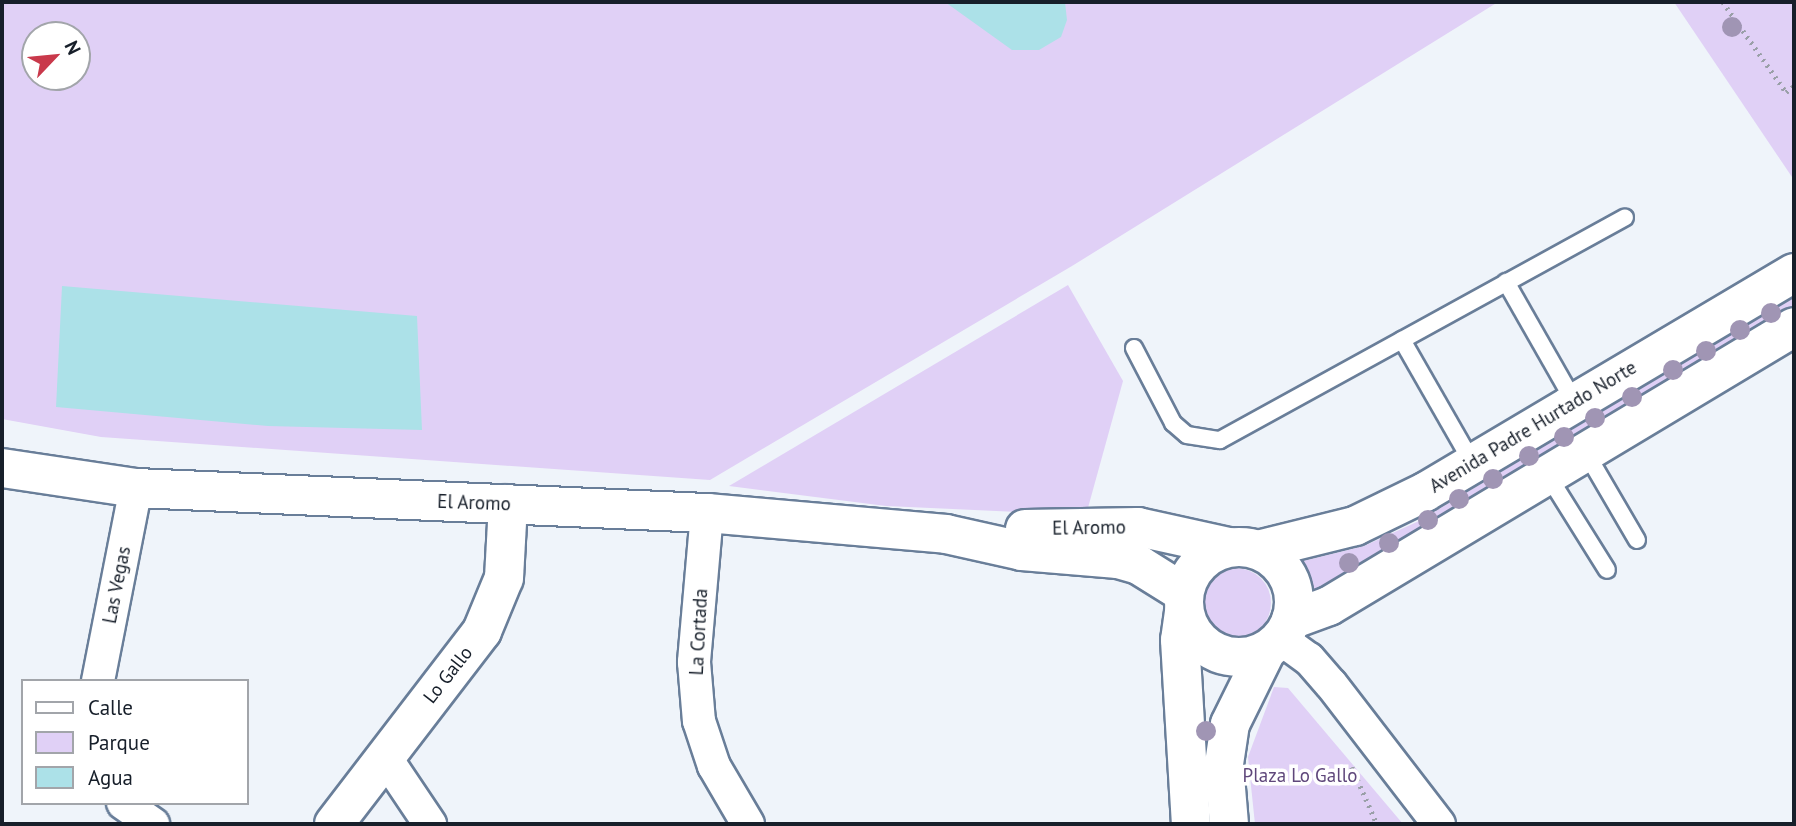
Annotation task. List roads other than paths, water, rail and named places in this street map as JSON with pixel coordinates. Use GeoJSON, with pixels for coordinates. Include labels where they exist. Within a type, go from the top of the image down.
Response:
{"type":"FeatureCollection","features":[{"type":"Feature","properties":{"kind":"main road"},"geometry":{"type":"LineString","coordinates":[[1707,324],[1794,247]]}},
{"type":"Feature","properties":{"kind":"main road","name":"Avenida Padre Hurtado Norte"},"geometry":{"type":"LineString","coordinates":[[1244,549],[1355,526],[1473,464],[1794,273]]}},
{"type":"Feature","properties":{"kind":"main road"},"geometry":{"type":"LineString","coordinates":[[1184,602],[1200,643],[1215,653],[1232,658],[1279,637],[1794,327]]}},
{"type":"Feature","properties":{"kind":"main road"},"geometry":{"type":"LineString","coordinates":[[1700,382],[1794,351]]}},
{"type":"Feature","properties":{"kind":"main road","name":"El Aromo"},"geometry":{"type":"LineString","coordinates":[[2,468],[136,488],[707,513],[946,534],[1138,527],[1244,549]]}},
{"type":"Feature","properties":{"kind":"main road","name":"Lo Gallo"},"geometry":{"type":"LineString","coordinates":[[334,824],[482,631],[495,606],[508,554],[508,504]]}},
{"type":"Feature","properties":{"kind":"main road","name":"El Aromo"},"geometry":{"type":"LineString","coordinates":[[946,534],[1022,551],[1118,559],[1139,565],[1184,602]]}},
{"type":"Feature","properties":{"kind":"main road"},"geometry":{"type":"LineString","coordinates":[[1191,824],[1180,640],[1184,602],[1192,572],[1208,556],[1244,549],[1273,559],[1292,587],[1279,637],[1230,724],[1224,764],[1229,824]]}},
{"type":"Feature","properties":{"kind":"street","name":"Las Vegas"},"geometry":{"type":"LineString","coordinates":[[99,679],[136,488]]}},
{"type":"Feature","properties":{"kind":"street","name":"La Cortada"},"geometry":{"type":"LineString","coordinates":[[707,513],[694,662],[699,721],[714,766],[748,824]]}},
{"type":"Feature","properties":{"kind":"street"},"geometry":{"type":"LineString","coordinates":[[1279,637],[1309,659],[1331,684],[1439,824]]}},
{"type":"Feature","properties":{"kind":"street"},"geometry":{"type":"LineString","coordinates":[[385,757],[430,824]]}},
{"type":"Feature","properties":{"kind":"street"},"geometry":{"type":"LineString","coordinates":[[126,805],[153,824]]}},
{"type":"Feature","properties":{"kind":"lane"},"geometry":{"type":"LineString","coordinates":[[1134,348],[1173,423],[1187,435],[1220,440],[1625,217]]}},
{"type":"Feature","properties":{"kind":"lane"},"geometry":{"type":"LineString","coordinates":[[1506,282],[1575,402]]}},
{"type":"Feature","properties":{"kind":"lane"},"geometry":{"type":"LineString","coordinates":[[1402,340],[1473,464]]}},
{"type":"Feature","properties":{"kind":"lane"},"geometry":{"type":"LineString","coordinates":[[1585,451],[1637,540]]}},
{"type":"Feature","properties":{"kind":"lane"},"geometry":{"type":"LineString","coordinates":[[1547,474],[1607,570]]}},
{"type":"Feature","properties":{"kind":"water"},"geometry":{"type":"Polygon","coordinates":[[[945,2],[1065,2],[1067,20],[1061,37],[1039,50],[1012,50],[945,2]]]}},
{"type":"Feature","properties":{"kind":"water"},"geometry":{"type":"Polygon","coordinates":[[[62,286],[417,316],[422,430],[268,426],[56,407],[62,286]]]}},
{"type":"Feature","properties":{"kind":"park label","name":"Plaza Lo Gallo"},"geometry":{"type":"Point","coordinates":[1300,776]}}]}
